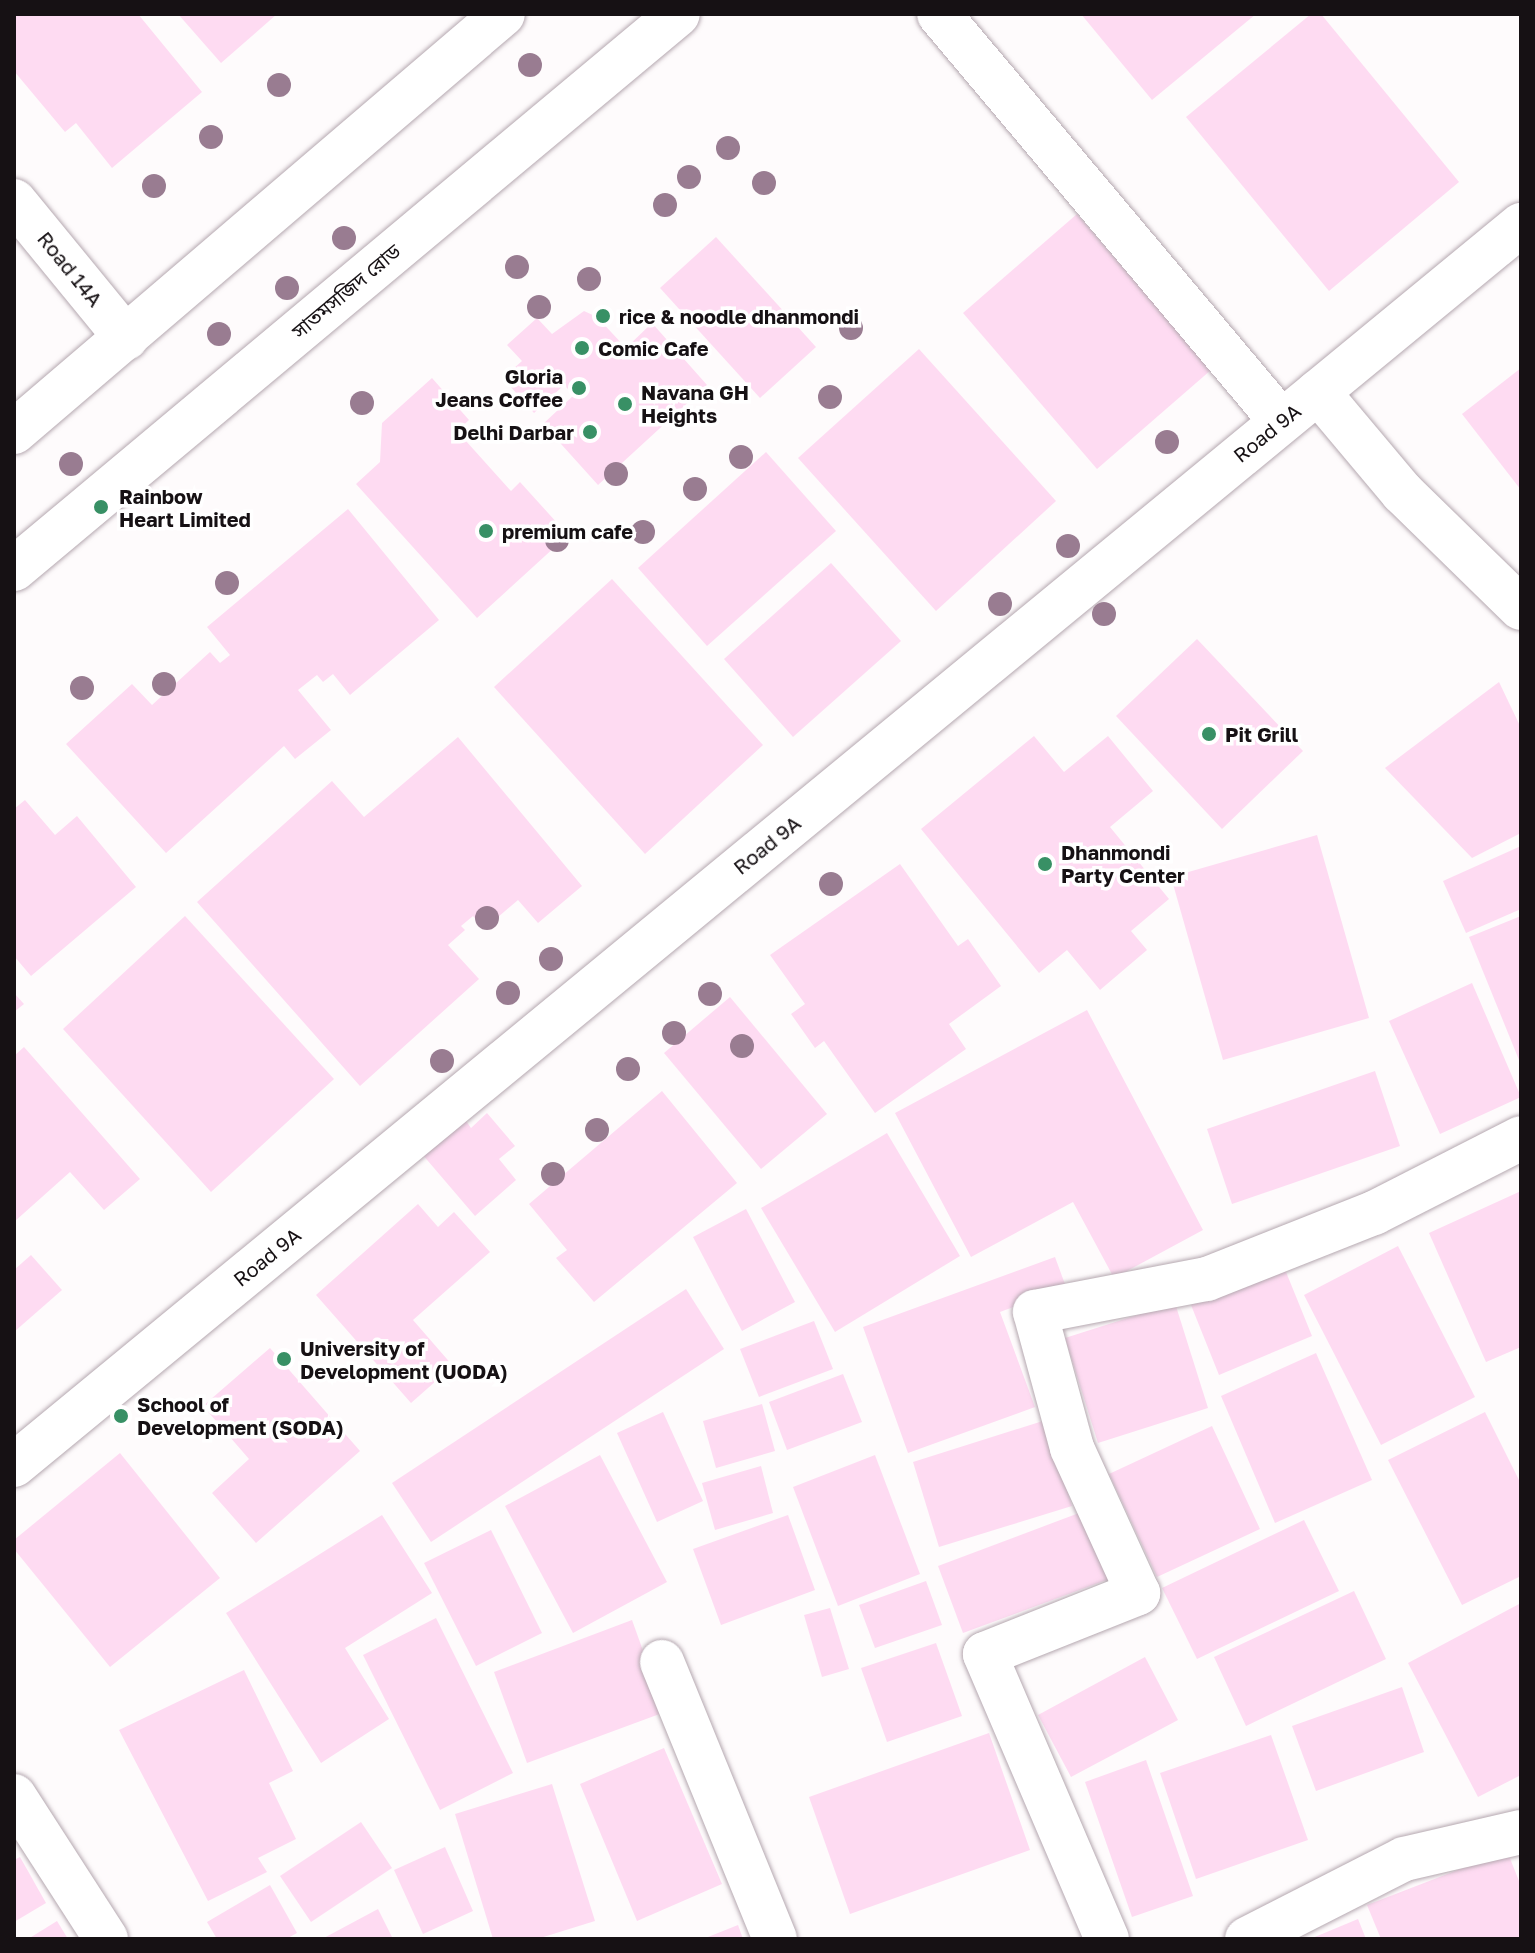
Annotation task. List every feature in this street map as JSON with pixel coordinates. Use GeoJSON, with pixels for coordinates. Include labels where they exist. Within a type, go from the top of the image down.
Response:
{"type":"FeatureCollection","features":[{"type":"Feature","properties":{"kind":"street"},"geometry":{"type":"LineString","coordinates":[[14,432],[503,14]]}},
{"type":"Feature","properties":{"kind":"street","name":"সাতমসজিদ রোড"},"geometry":{"type":"LineString","coordinates":[[14,569],[678,14]]}},
{"type":"Feature","properties":{"kind":"street"},"geometry":{"type":"LineString","coordinates":[[939,14],[1281,421]]}},
{"type":"Feature","properties":{"kind":"street","name":"Road 14A"},"geometry":{"type":"LineString","coordinates":[[14,201],[126,338]]}},
{"type":"Feature","properties":{"kind":"street","name":"Road 9A"},"geometry":{"type":"LineString","coordinates":[[14,1465],[1521,225]]}},
{"type":"Feature","properties":{"kind":"street"},"geometry":{"type":"LineString","coordinates":[[1318,392],[1402,492],[1521,608]]}},
{"type":"Feature","properties":{"kind":"street"},"geometry":{"type":"LineString","coordinates":[[1107,1939],[985,1654],[1138,1593],[1072,1448],[1035,1312],[1207,1279],[1374,1213],[1521,1138]]}},
{"type":"Feature","properties":{"kind":"street"},"geometry":{"type":"LineString","coordinates":[[662,1662],[775,1939]]}},
{"type":"Feature","properties":{"kind":"street"},"geometry":{"type":"LineString","coordinates":[[14,1796],[106,1939]]}},
{"type":"Feature","properties":{"kind":"street"},"geometry":{"type":"LineString","coordinates":[[1247,1939],[1404,1859],[1521,1832]]}},
{"type":"Feature","properties":{"kind":"building"},"geometry":{"type":"Polygon","coordinates":[[[14,14],[138,14],[202,92],[112,168],[76,123],[65,132],[14,71],[14,14]]]}},
{"type":"Feature","properties":{"kind":"building"},"geometry":{"type":"Polygon","coordinates":[[[178,14],[277,14],[221,63],[178,14]]]}},
{"type":"Feature","properties":{"kind":"building"},"geometry":{"type":"Polygon","coordinates":[[[1081,14],[1256,14],[1152,100],[1081,14]]]}},
{"type":"Feature","properties":{"kind":"building"},"geometry":{"type":"Polygon","coordinates":[[[1311,14],[1321,14],[1459,182],[1329,291],[1186,117],[1311,14]]]}},
{"type":"Feature","properties":{"kind":"building"},"geometry":{"type":"Polygon","coordinates":[[[1077,214],[1211,370],[1097,469],[963,313],[1077,214]]]}},
{"type":"Feature","properties":{"kind":"building"},"geometry":{"type":"Polygon","coordinates":[[[716,237],[816,347],[760,398],[660,288],[716,237]]]}},
{"type":"Feature","properties":{"kind":"building","name":"Navana GH Heights"},"geometry":{"type":"Polygon","coordinates":[[[584,311],[597,317],[626,348],[652,323],[707,385],[598,485],[543,424],[574,395],[564,385],[534,413],[503,378],[522,361],[507,345],[537,318],[552,334],[584,311]]]}},
{"type":"Feature","properties":{"kind":"building"},"geometry":{"type":"Polygon","coordinates":[[[919,349],[1056,501],[936,611],[798,458],[919,349]]]}},
{"type":"Feature","properties":{"kind":"building"},"geometry":{"type":"Polygon","coordinates":[[[1521,368],[1521,490],[1462,414],[1521,368]]]}},
{"type":"Feature","properties":{"kind":"building"},"geometry":{"type":"Polygon","coordinates":[[[432,378],[469,420],[457,431],[511,491],[520,482],[568,535],[477,618],[356,484],[380,462],[382,423],[432,378]]]}},
{"type":"Feature","properties":{"kind":"building"},"geometry":{"type":"Polygon","coordinates":[[[766,452],[836,531],[707,646],[638,568],[766,452]]]}},
{"type":"Feature","properties":{"kind":"building"},"geometry":{"type":"Polygon","coordinates":[[[348,509],[439,620],[350,695],[333,674],[323,682],[317,675],[298,690],[331,730],[295,759],[284,746],[166,853],[66,744],[132,684],[152,705],[210,652],[220,663],[230,655],[207,627],[348,509]]]}},
{"type":"Feature","properties":{"kind":"building"},"geometry":{"type":"Polygon","coordinates":[[[831,563],[901,641],[793,737],[724,659],[831,563]]]}},
{"type":"Feature","properties":{"kind":"building"},"geometry":{"type":"Polygon","coordinates":[[[612,579],[763,745],[645,854],[494,687],[612,579]]]}},
{"type":"Feature","properties":{"kind":"building","name":"Pit Grill"},"geometry":{"type":"Polygon","coordinates":[[[1197,639],[1303,751],[1222,829],[1116,716],[1197,639]]]}},
{"type":"Feature","properties":{"kind":"building"},"geometry":{"type":"Polygon","coordinates":[[[1499,682],[1521,728],[1521,833],[1472,858],[1385,768],[1499,682]]]}},
{"type":"Feature","properties":{"kind":"building","name":"Dhanmondi Party Center"},"geometry":{"type":"Polygon","coordinates":[[[1034,736],[1064,772],[1108,736],[1153,791],[1110,827],[1169,899],[1131,931],[1147,950],[1100,990],[1067,950],[1039,973],[921,829],[1034,736]]]}},
{"type":"Feature","properties":{"kind":"building"},"geometry":{"type":"Polygon","coordinates":[[[458,737],[582,886],[538,923],[518,900],[484,929],[473,916],[461,926],[465,930],[448,945],[479,979],[360,1086],[197,902],[332,781],[364,817],[458,737]]]}},
{"type":"Feature","properties":{"kind":"building"},"geometry":{"type":"Polygon","coordinates":[[[25,800],[55,835],[77,816],[136,887],[31,976],[14,956],[14,809],[25,800]]]}},
{"type":"Feature","properties":{"kind":"building"},"geometry":{"type":"Polygon","coordinates":[[[1317,835],[1369,1018],[1223,1060],[1171,877],[1317,835]]]}},
{"type":"Feature","properties":{"kind":"building"},"geometry":{"type":"Polygon","coordinates":[[[1521,846],[1521,909],[1466,933],[1443,881],[1521,846]]]}},
{"type":"Feature","properties":{"kind":"building"},"geometry":{"type":"Polygon","coordinates":[[[900,864],[958,946],[968,939],[1001,986],[949,1024],[966,1049],[875,1113],[824,1041],[815,1048],[791,1014],[805,1004],[770,955],[900,864]]]}},
{"type":"Feature","properties":{"kind":"building"},"geometry":{"type":"Polygon","coordinates":[[[185,916],[334,1079],[211,1192],[63,1029],[185,916]]]}},
{"type":"Feature","properties":{"kind":"building"},"geometry":{"type":"Polygon","coordinates":[[[1521,916],[1521,1065],[1469,937],[1521,916]]]}},
{"type":"Feature","properties":{"kind":"building"},"geometry":{"type":"Polygon","coordinates":[[[1472,983],[1521,1097],[1440,1134],[1389,1021],[1472,983]]]}},
{"type":"Feature","properties":{"kind":"building"},"geometry":{"type":"Polygon","coordinates":[[[14,993],[24,1004],[14,1012],[14,993]]]}},
{"type":"Feature","properties":{"kind":"building"},"geometry":{"type":"Polygon","coordinates":[[[730,997],[827,1114],[761,1169],[664,1053],[730,997]]]}},
{"type":"Feature","properties":{"kind":"building"},"geometry":{"type":"Polygon","coordinates":[[[1087,1010],[1203,1230],[1114,1278],[1073,1202],[971,1257],[895,1113],[1087,1010]]]}},
{"type":"Feature","properties":{"kind":"building"},"geometry":{"type":"Polygon","coordinates":[[[24,1047],[140,1179],[104,1210],[70,1172],[14,1222],[14,1056],[24,1047]]]}},
{"type":"Feature","properties":{"kind":"building"},"geometry":{"type":"Polygon","coordinates":[[[1375,1071],[1400,1146],[1232,1204],[1207,1129],[1375,1071]]]}},
{"type":"Feature","properties":{"kind":"building"},"geometry":{"type":"Polygon","coordinates":[[[662,1091],[737,1183],[594,1302],[556,1258],[567,1250],[529,1204],[662,1091]]]}},
{"type":"Feature","properties":{"kind":"building"},"geometry":{"type":"Polygon","coordinates":[[[487,1113],[515,1146],[499,1159],[516,1180],[475,1216],[422,1154],[464,1118],[471,1128],[487,1113]]]}},
{"type":"Feature","properties":{"kind":"building"},"geometry":{"type":"Polygon","coordinates":[[[887,1133],[960,1256],[835,1332],[761,1208],[887,1133]]]}},
{"type":"Feature","properties":{"kind":"building"},"geometry":{"type":"Polygon","coordinates":[[[1521,1191],[1521,1347],[1486,1362],[1429,1233],[1521,1191]]]}},
{"type":"Feature","properties":{"kind":"building"},"geometry":{"type":"Polygon","coordinates":[[[418,1204],[438,1227],[454,1212],[490,1252],[413,1320],[453,1366],[411,1403],[316,1295],[418,1204]]]}},
{"type":"Feature","properties":{"kind":"building"},"geometry":{"type":"Polygon","coordinates":[[[746,1209],[795,1302],[742,1331],[693,1237],[746,1209]]]}},
{"type":"Feature","properties":{"kind":"building"},"geometry":{"type":"Polygon","coordinates":[[[1398,1246],[1475,1397],[1381,1445],[1304,1295],[1398,1246]]]}},
{"type":"Feature","properties":{"kind":"building"},"geometry":{"type":"Polygon","coordinates":[[[31,1255],[62,1290],[14,1332],[14,1270],[31,1255]]]}},
{"type":"Feature","properties":{"kind":"building"},"geometry":{"type":"Polygon","coordinates":[[[1055,1257],[1066,1287],[1000,1312],[1035,1407],[908,1453],[863,1327],[1055,1257]]]}},
{"type":"Feature","properties":{"kind":"building"},"geometry":{"type":"Polygon","coordinates":[[[1284,1267],[1312,1336],[1219,1375],[1191,1305],[1284,1267]]]}},
{"type":"Feature","properties":{"kind":"building"},"geometry":{"type":"Polygon","coordinates":[[[686,1289],[724,1349],[431,1542],[392,1483],[686,1289]]]}},
{"type":"Feature","properties":{"kind":"building"},"geometry":{"type":"Polygon","coordinates":[[[1175,1303],[1208,1408],[1098,1443],[1065,1338],[1175,1303]]]}},
{"type":"Feature","properties":{"kind":"building"},"geometry":{"type":"Polygon","coordinates":[[[814,1321],[833,1369],[759,1397],[740,1349],[814,1321]]]}},
{"type":"Feature","properties":{"kind":"building"},"geometry":{"type":"Polygon","coordinates":[[[270,1348],[360,1451],[256,1543],[212,1493],[249,1459],[203,1406],[270,1348]]]}},
{"type":"Feature","properties":{"kind":"building"},"geometry":{"type":"Polygon","coordinates":[[[1316,1353],[1372,1480],[1275,1523],[1221,1396],[1316,1353]]]}},
{"type":"Feature","properties":{"kind":"building"},"geometry":{"type":"Polygon","coordinates":[[[843,1374],[862,1422],[787,1450],[769,1402],[843,1374]]]}},
{"type":"Feature","properties":{"kind":"building"},"geometry":{"type":"Polygon","coordinates":[[[762,1404],[775,1451],[716,1468],[703,1421],[762,1404]]]}},
{"type":"Feature","properties":{"kind":"building"},"geometry":{"type":"Polygon","coordinates":[[[663,1412],[703,1501],[657,1522],[617,1433],[663,1412]]]}},
{"type":"Feature","properties":{"kind":"building"},"geometry":{"type":"Polygon","coordinates":[[[1485,1412],[1521,1484],[1521,1576],[1462,1605],[1388,1460],[1485,1412]]]}},
{"type":"Feature","properties":{"kind":"building"},"geometry":{"type":"Polygon","coordinates":[[[1046,1420],[1072,1506],[939,1547],[913,1462],[1046,1420]]]}},
{"type":"Feature","properties":{"kind":"building"},"geometry":{"type":"Polygon","coordinates":[[[1212,1426],[1260,1529],[1157,1577],[1109,1474],[1212,1426]]]}},
{"type":"Feature","properties":{"kind":"building"},"geometry":{"type":"Polygon","coordinates":[[[120,1453],[220,1578],[110,1667],[14,1549],[14,1540],[120,1453]]]}},
{"type":"Feature","properties":{"kind":"building"},"geometry":{"type":"Polygon","coordinates":[[[600,1455],[667,1582],[573,1633],[505,1506],[600,1455]]]}},
{"type":"Feature","properties":{"kind":"building"},"geometry":{"type":"Polygon","coordinates":[[[875,1455],[920,1574],[838,1606],[793,1487],[875,1455]]]}},
{"type":"Feature","properties":{"kind":"building"},"geometry":{"type":"Polygon","coordinates":[[[761,1466],[773,1513],[715,1530],[702,1483],[761,1466]]]}},
{"type":"Feature","properties":{"kind":"building"},"geometry":{"type":"Polygon","coordinates":[[[1087,1510],[1112,1578],[963,1633],[938,1566],[1087,1510]]]}},
{"type":"Feature","properties":{"kind":"building"},"geometry":{"type":"Polygon","coordinates":[[[382,1515],[432,1593],[345,1648],[389,1719],[321,1763],[226,1613],[382,1515]]]}},
{"type":"Feature","properties":{"kind":"building"},"geometry":{"type":"Polygon","coordinates":[[[788,1515],[815,1590],[721,1625],[693,1549],[788,1515]]]}},
{"type":"Feature","properties":{"kind":"building"},"geometry":{"type":"Polygon","coordinates":[[[1304,1520],[1339,1591],[1197,1659],[1162,1588],[1304,1520]]]}},
{"type":"Feature","properties":{"kind":"building"},"geometry":{"type":"Polygon","coordinates":[[[491,1530],[542,1633],[476,1666],[424,1563],[491,1530]]]}},
{"type":"Feature","properties":{"kind":"building"},"geometry":{"type":"Polygon","coordinates":[[[926,1581],[942,1625],[875,1648],[859,1605],[926,1581]]]}},
{"type":"Feature","properties":{"kind":"building"},"geometry":{"type":"Polygon","coordinates":[[[1354,1591],[1386,1659],[1246,1726],[1214,1657],[1354,1591]]]}},
{"type":"Feature","properties":{"kind":"building"},"geometry":{"type":"Polygon","coordinates":[[[1521,1603],[1521,1775],[1478,1797],[1408,1663],[1521,1603]]]}},
{"type":"Feature","properties":{"kind":"building"},"geometry":{"type":"Polygon","coordinates":[[[830,1608],[849,1669],[822,1677],[804,1615],[830,1608]]]}},
{"type":"Feature","properties":{"kind":"building"},"geometry":{"type":"Polygon","coordinates":[[[436,1618],[513,1773],[440,1810],[363,1655],[436,1618]]]}},
{"type":"Feature","properties":{"kind":"building"},"geometry":{"type":"Polygon","coordinates":[[[632,1620],[665,1712],[527,1763],[494,1672],[632,1620]]]}},
{"type":"Feature","properties":{"kind":"building"},"geometry":{"type":"Polygon","coordinates":[[[936,1643],[962,1716],[887,1742],[861,1668],[936,1643]]]}},
{"type":"Feature","properties":{"kind":"building"},"geometry":{"type":"Polygon","coordinates":[[[1145,1657],[1178,1720],[1071,1777],[1038,1715],[1145,1657]]]}},
{"type":"Feature","properties":{"kind":"building"},"geometry":{"type":"Polygon","coordinates":[[[244,1670],[293,1771],[269,1783],[296,1839],[258,1858],[267,1872],[208,1901],[119,1730],[244,1670]]]}},
{"type":"Feature","properties":{"kind":"building"},"geometry":{"type":"Polygon","coordinates":[[[1402,1687],[1424,1752],[1316,1791],[1292,1726],[1402,1687]]]}},
{"type":"Feature","properties":{"kind":"building"},"geometry":{"type":"Polygon","coordinates":[[[989,1733],[1030,1850],[850,1914],[809,1797],[989,1733]]]}},
{"type":"Feature","properties":{"kind":"building"},"geometry":{"type":"Polygon","coordinates":[[[1271,1735],[1308,1840],[1196,1879],[1160,1773],[1271,1735]]]}},
{"type":"Feature","properties":{"kind":"building"},"geometry":{"type":"Polygon","coordinates":[[[664,1748],[722,1884],[637,1921],[580,1784],[664,1748]]]}},
{"type":"Feature","properties":{"kind":"building"},"geometry":{"type":"Polygon","coordinates":[[[1146,1760],[1193,1896],[1132,1917],[1085,1782],[1146,1760]]]}},
{"type":"Feature","properties":{"kind":"building"},"geometry":{"type":"Polygon","coordinates":[[[552,1784],[595,1921],[537,1939],[493,1939],[455,1814],[552,1784]]]}},
{"type":"Feature","properties":{"kind":"building"},"geometry":{"type":"Polygon","coordinates":[[[361,1822],[392,1868],[311,1922],[280,1876],[361,1822]]]}},
{"type":"Feature","properties":{"kind":"building"},"geometry":{"type":"Polygon","coordinates":[[[445,1847],[473,1911],[423,1934],[394,1870],[445,1847]]]}},
{"type":"Feature","properties":{"kind":"building"},"geometry":{"type":"Polygon","coordinates":[[[1507,1851],[1521,1886],[1521,1939],[1381,1939],[1367,1905],[1507,1851]]]}},
{"type":"Feature","properties":{"kind":"building"},"geometry":{"type":"Polygon","coordinates":[[[20,1857],[46,1903],[14,1922],[14,1860],[20,1857]]]}},
{"type":"Feature","properties":{"kind":"building"},"geometry":{"type":"Polygon","coordinates":[[[270,1885],[297,1933],[286,1939],[217,1939],[207,1922],[270,1885]]]}},
{"type":"Feature","properties":{"kind":"building"},"geometry":{"type":"Polygon","coordinates":[[[378,1909],[393,1939],[322,1939],[378,1909]]]}},
{"type":"Feature","properties":{"kind":"building"},"geometry":{"type":"Polygon","coordinates":[[[1358,1919],[1366,1939],[1310,1939],[1358,1919]]]}},
{"type":"Feature","properties":{"kind":"building"},"geometry":{"type":"Polygon","coordinates":[[[57,1921],[68,1939],[28,1939],[57,1921]]]}},
{"type":"Feature","properties":{"kind":"building"},"geometry":{"type":"Polygon","coordinates":[[[738,1925],[743,1939],[703,1939],[738,1925]]]}},
{"type":"Feature","properties":{"kind":"place","name":"rice & noodle dhanmondi"},"geometry":{"type":"Point","coordinates":[603,316]}},
{"type":"Feature","properties":{"kind":"place","name":"Comic Cafe"},"geometry":{"type":"Point","coordinates":[582,348]}},
{"type":"Feature","properties":{"kind":"place","name":"Gloria Jeans Coffee"},"geometry":{"type":"Point","coordinates":[579,388]}},
{"type":"Feature","properties":{"kind":"place","name":"Navana GH Heights"},"geometry":{"type":"Point","coordinates":[625,404]}},
{"type":"Feature","properties":{"kind":"place","name":"Delhi Darbar"},"geometry":{"type":"Point","coordinates":[590,432]}},
{"type":"Feature","properties":{"kind":"place","name":"Rainbow Heart Limited"},"geometry":{"type":"Point","coordinates":[101,507]}},
{"type":"Feature","properties":{"kind":"place","name":"premium cafe"},"geometry":{"type":"Point","coordinates":[486,531]}},
{"type":"Feature","properties":{"kind":"place","name":"Pit Grill"},"geometry":{"type":"Point","coordinates":[1209,734]}},
{"type":"Feature","properties":{"kind":"place","name":"Dhanmondi Party Center"},"geometry":{"type":"Point","coordinates":[1045,864]}},
{"type":"Feature","properties":{"kind":"place","name":"University of Development (UODA)"},"geometry":{"type":"Point","coordinates":[284,1359]}},
{"type":"Feature","properties":{"kind":"place","name":"School of Development (SODA)"},"geometry":{"type":"Point","coordinates":[121,1416]}}]}
